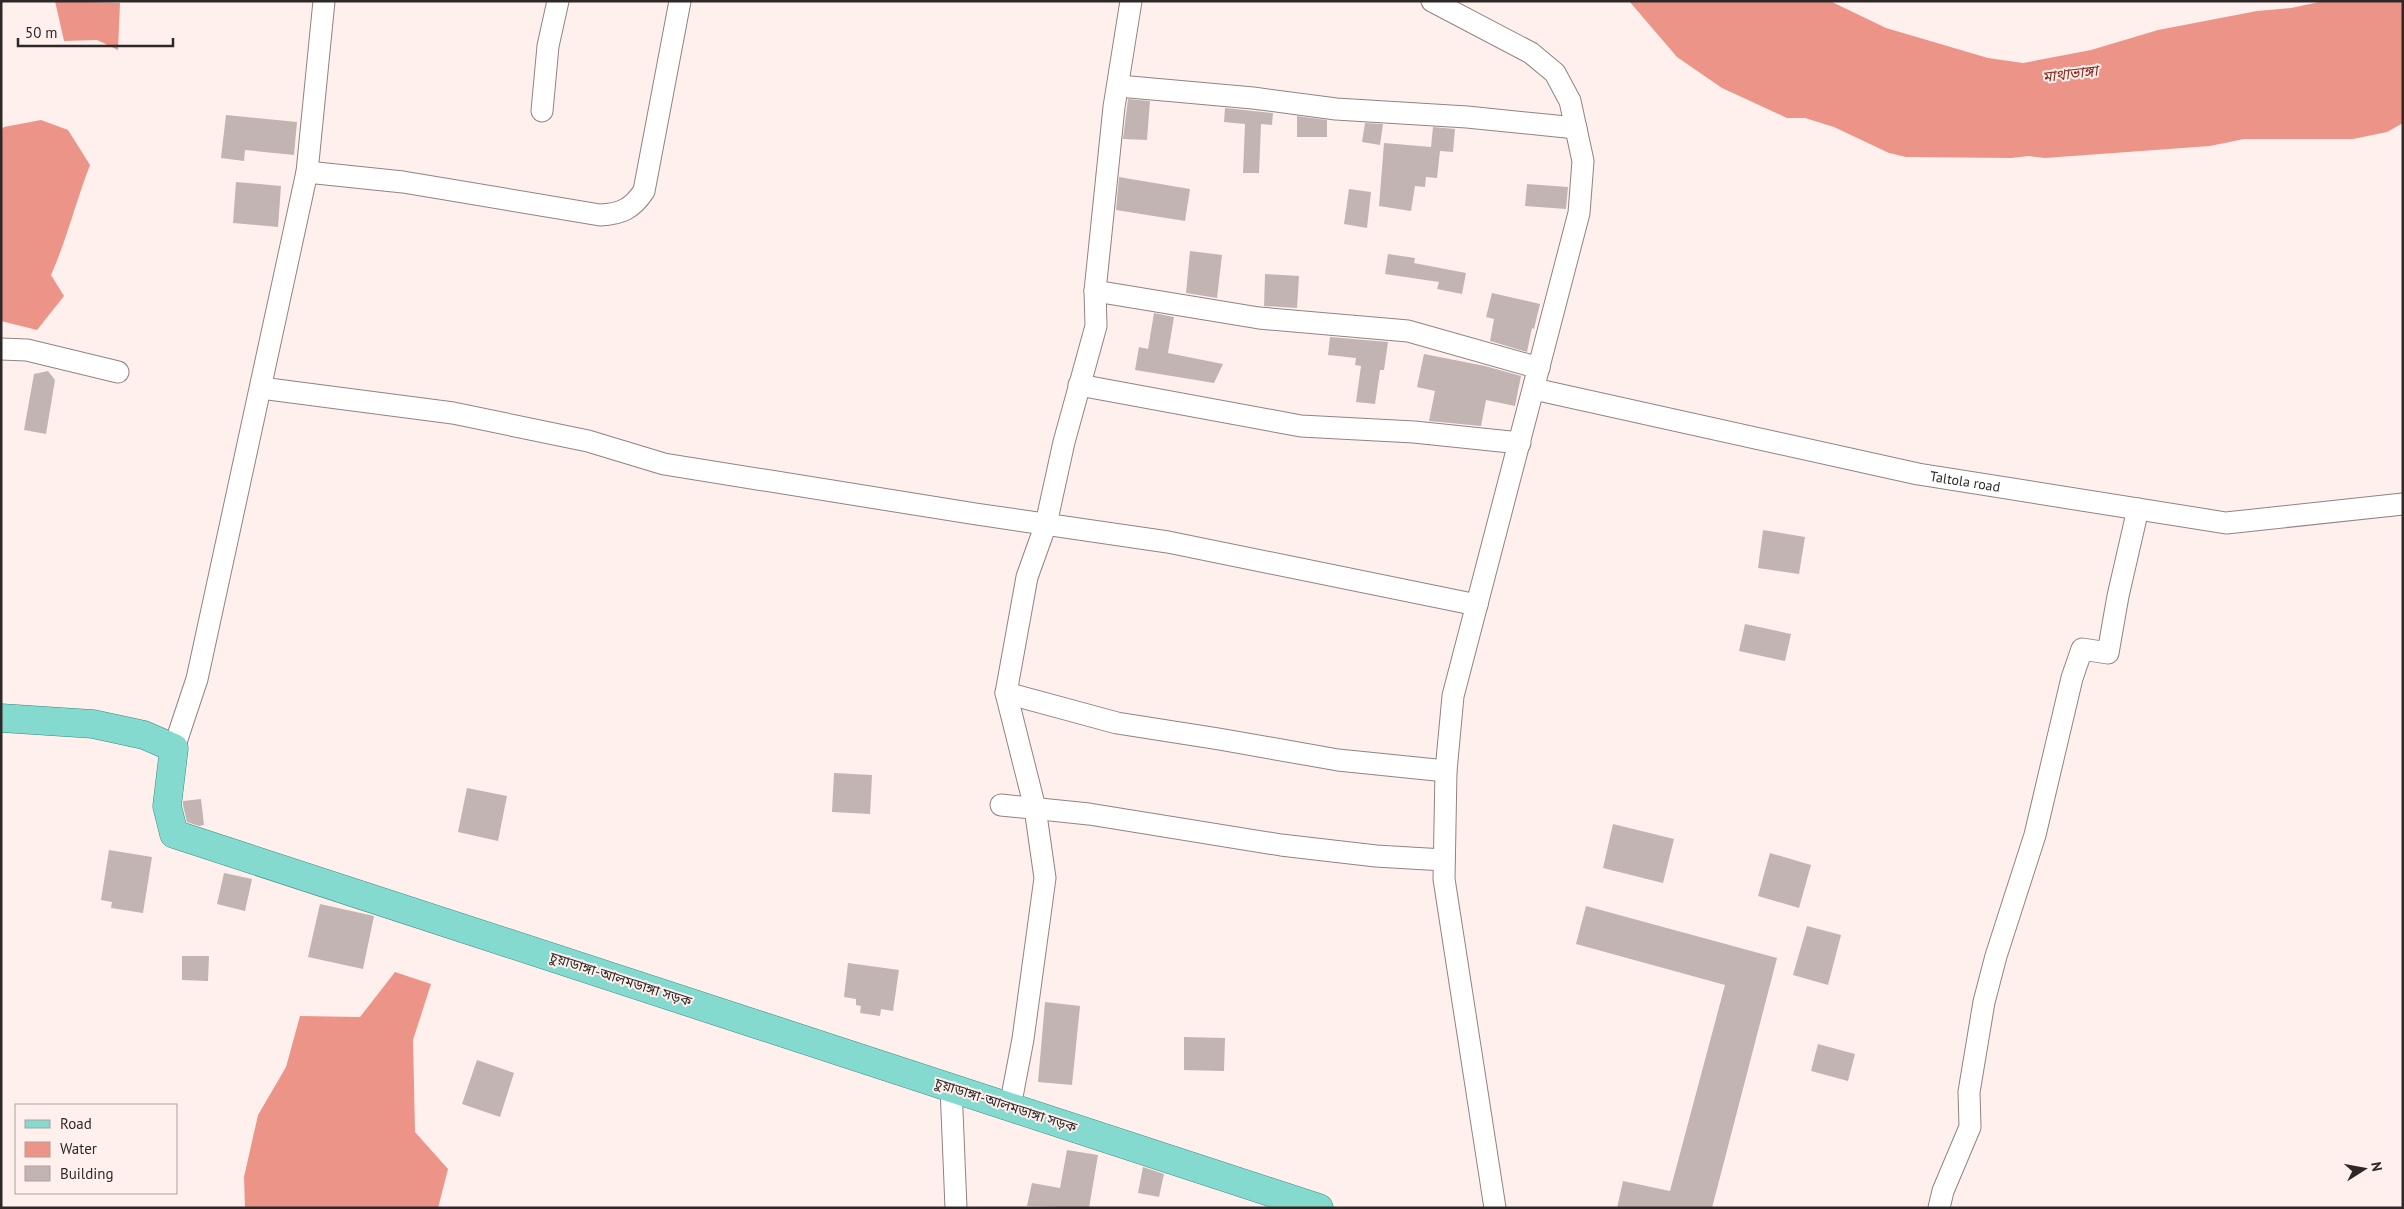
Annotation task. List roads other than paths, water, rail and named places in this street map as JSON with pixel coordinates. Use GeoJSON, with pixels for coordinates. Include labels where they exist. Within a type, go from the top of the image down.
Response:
{"type":"FeatureCollection","features":[{"type":"Feature","properties":{"kind":"main road"},"geometry":{"type":"LineString","coordinates":[[1,718],[93,724],[144,736],[174,748]]}},
{"type":"Feature","properties":{"kind":"main road","name":"চুয়াডাঙ্গা-আলমডাঙ্গা সড়ক"},"geometry":{"type":"LineString","coordinates":[[174,748],[168,806],[174,834],[1319,1208]]}},
{"type":"Feature","properties":{"kind":"street"},"geometry":{"type":"LineString","coordinates":[[174,748],[197,679],[307,172],[324,1]]}},
{"type":"Feature","properties":{"kind":"street"},"geometry":{"type":"LineString","coordinates":[[542,111],[548,46],[558,1]]}},
{"type":"Feature","properties":{"kind":"street"},"geometry":{"type":"LineString","coordinates":[[307,172],[403,182],[600,215],[615,214],[628,210],[644,191],[680,1]]}},
{"type":"Feature","properties":{"kind":"street"},"geometry":{"type":"LineString","coordinates":[[1010,1107],[1023,1039],[1046,878],[1036,808],[1006,693],[1027,577],[1046,524],[1064,442],[1096,326],[1095,291],[1114,107],[1119,86],[1131,1]]}},
{"type":"Feature","properties":{"kind":"street"},"geometry":{"type":"LineString","coordinates":[[1432,1],[1531,54],[1555,73],[1570,101],[1583,161],[1579,213],[1453,696],[1446,771],[1444,879],[1494,1208]]}},
{"type":"Feature","properties":{"kind":"street"},"geometry":{"type":"LineString","coordinates":[[1119,86],[1253,98],[1336,110],[1467,117],[1576,128]]}},
{"type":"Feature","properties":{"kind":"street"},"geometry":{"type":"LineString","coordinates":[[1095,291],[1259,318],[1408,331],[1539,368]]}},
{"type":"Feature","properties":{"kind":"street"},"geometry":{"type":"LineString","coordinates":[[1,349],[27,350],[118,372]]}},
{"type":"Feature","properties":{"kind":"street"},"geometry":{"type":"LineString","coordinates":[[1079,386],[1301,426],[1414,432],[1520,443]]}},
{"type":"Feature","properties":{"kind":"street"},"geometry":{"type":"LineString","coordinates":[[261,388],[453,413],[588,441],[664,464],[1168,542],[1229,553],[1477,606]]}},
{"type":"Feature","properties":{"kind":"street","name":"Taltola road"},"geometry":{"type":"LineString","coordinates":[[1534,388],[1918,474],[2226,523],[2403,504]]}},
{"type":"Feature","properties":{"kind":"street"},"geometry":{"type":"LineString","coordinates":[[1939,1208],[1943,1191],[1970,1127],[1969,1092],[1984,1002],[1996,956],[2035,834],[2072,678],[2082,649],[2108,653],[2118,596],[2138,509]]}},
{"type":"Feature","properties":{"kind":"street"},"geometry":{"type":"LineString","coordinates":[[1006,693],[1116,724],[1219,739],[1338,760],[1446,771]]}},
{"type":"Feature","properties":{"kind":"street"},"geometry":{"type":"LineString","coordinates":[[1001,805],[1098,815],[1281,846],[1376,856],[1444,860]]}},
{"type":"Feature","properties":{"kind":"street"},"geometry":{"type":"LineString","coordinates":[[951,1087],[956,1208]]}},
{"type":"Feature","properties":{"kind":"water"},"geometry":{"type":"Polygon","coordinates":[[[55,1],[120,3],[118,50],[97,40],[64,41],[55,1]]]}},
{"type":"Feature","properties":{"kind":"water","name":"মাথাভাঙ্গা"},"geometry":{"type":"Polygon","coordinates":[[[1629,1],[1830,1],[1886,28],[1988,58],[2023,63],[2091,50],[2158,30],[2257,11],[2291,8],[2324,1],[2403,1],[2403,123],[2387,132],[2353,139],[2244,139],[2210,146],[2045,158],[2029,156],[2011,158],[1906,157],[1889,153],[1834,127],[1805,118],[1787,118],[1722,88],[1677,57],[1629,1]]]}},
{"type":"Feature","properties":{"kind":"water"},"geometry":{"type":"Polygon","coordinates":[[[41,120],[68,130],[90,165],[51,275],[64,296],[37,330],[1,321],[1,130],[4,127],[41,120]]]}},
{"type":"Feature","properties":{"kind":"water"},"geometry":{"type":"Polygon","coordinates":[[[395,972],[431,984],[413,1040],[415,1132],[448,1169],[438,1208],[245,1208],[244,1177],[258,1115],[286,1067],[300,1016],[360,1017],[395,972]]]}}]}
